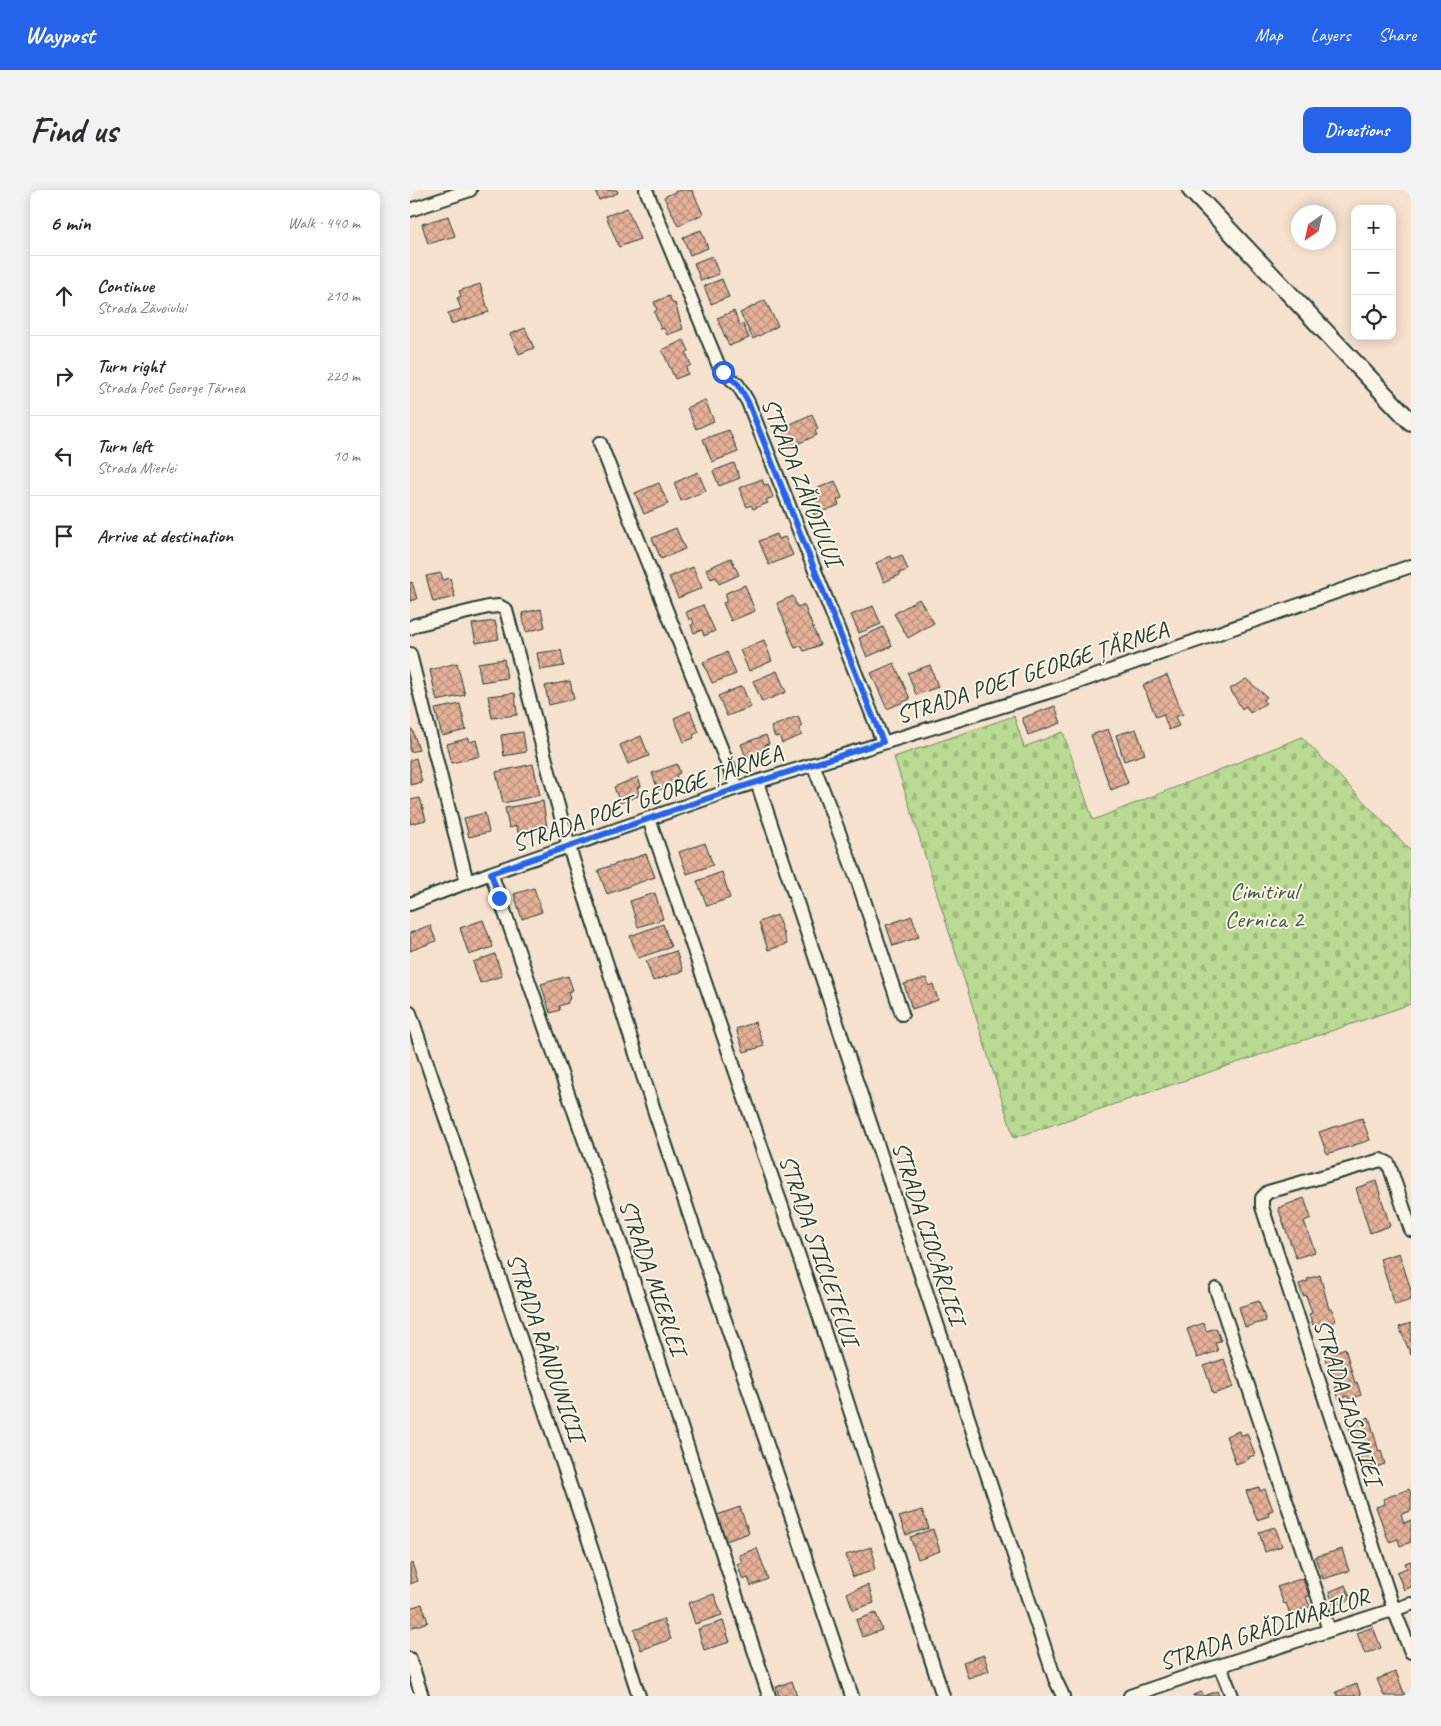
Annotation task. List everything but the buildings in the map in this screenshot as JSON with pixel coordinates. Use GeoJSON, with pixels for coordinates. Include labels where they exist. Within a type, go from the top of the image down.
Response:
{"type":"FeatureCollection","features":[{"type":"Feature","properties":{"kind":"main road"},"geometry":{"type":"LineString","coordinates":[[1191,190],[1411,422]]}},
{"type":"Feature","properties":{"kind":"street"},"geometry":{"type":"LineString","coordinates":[[410,210],[470,190]]}},
{"type":"Feature","properties":{"kind":"street","name":"STRADA ZĂVOIULUI"},"geometry":{"type":"LineString","coordinates":[[646,190],[718,364],[723,372],[738,384],[748,402],[883,742]]}},
{"type":"Feature","properties":{"kind":"street"},"geometry":{"type":"LineString","coordinates":[[600,444],[738,788]]}},
{"type":"Feature","properties":{"kind":"street","name":"STRADA POET GEORGE ȚĂRNEA"},"geometry":{"type":"LineString","coordinates":[[410,904],[491,873],[738,788],[1058,689],[1411,566]]}},
{"type":"Feature","properties":{"kind":"street"},"geometry":{"type":"LineString","coordinates":[[410,628],[415,625],[488,606],[499,606],[506,610],[569,847],[655,1113],[852,1696]]}},
{"type":"Feature","properties":{"kind":"street"},"geometry":{"type":"LineString","coordinates":[[410,654],[467,882]]}},
{"type":"Feature","properties":{"kind":"street"},"geometry":{"type":"LineString","coordinates":[[813,764],[858,882],[902,1014]]}},
{"type":"Feature","properties":{"kind":"street","name":"STRADA CIOCÂRLIEI"},"geometry":{"type":"LineString","coordinates":[[757,782],[1055,1680],[1063,1696]]}},
{"type":"Feature","properties":{"kind":"street","name":"STRADA STICLETELUI"},"geometry":{"type":"LineString","coordinates":[[649,820],[816,1306],[943,1696]]}},
{"type":"Feature","properties":{"kind":"street","name":"STRADA MIERLEI"},"geometry":{"type":"LineString","coordinates":[[491,873],[629,1268],[770,1696]]}},
{"type":"Feature","properties":{"kind":"street","name":"STRADA RÂNDUNICII"},"geometry":{"type":"LineString","coordinates":[[410,1013],[640,1696]]}},
{"type":"Feature","properties":{"kind":"street","name":"STRADA IASOMIEI"},"geometry":{"type":"LineString","coordinates":[[1411,1230],[1388,1163],[1381,1160],[1268,1192],[1262,1198],[1262,1207],[1394,1610],[1411,1652]]}},
{"type":"Feature","properties":{"kind":"street"},"geometry":{"type":"LineString","coordinates":[[1216,1289],[1329,1630]]}},
{"type":"Feature","properties":{"kind":"street","name":"STRADA GRĂDINARILOR"},"geometry":{"type":"LineString","coordinates":[[1130,1696],[1411,1604]]}},
{"type":"Feature","properties":{"kind":"street"},"geometry":{"type":"LineString","coordinates":[[410,1659],[422,1696]]}},
{"type":"Feature","properties":{"kind":"street"},"geometry":{"type":"LineString","coordinates":[[1220,1666],[1232,1696]]}},
{"type":"Feature","properties":{"kind":"green space","name":"Cimitirul Cernica 2"},"geometry":{"type":"Polygon","coordinates":[[[1014,716],[1024,747],[1063,732],[1093,820],[1302,737],[1411,851],[1411,1004],[1014,1138],[894,757],[1014,716]]]}},
{"type":"Feature","properties":{"kind":"route"},"geometry":{"type":"LineString","coordinates":[[499,898],[491,873],[738,788],[883,742],[748,402],[738,384],[723,372]]}}]}
